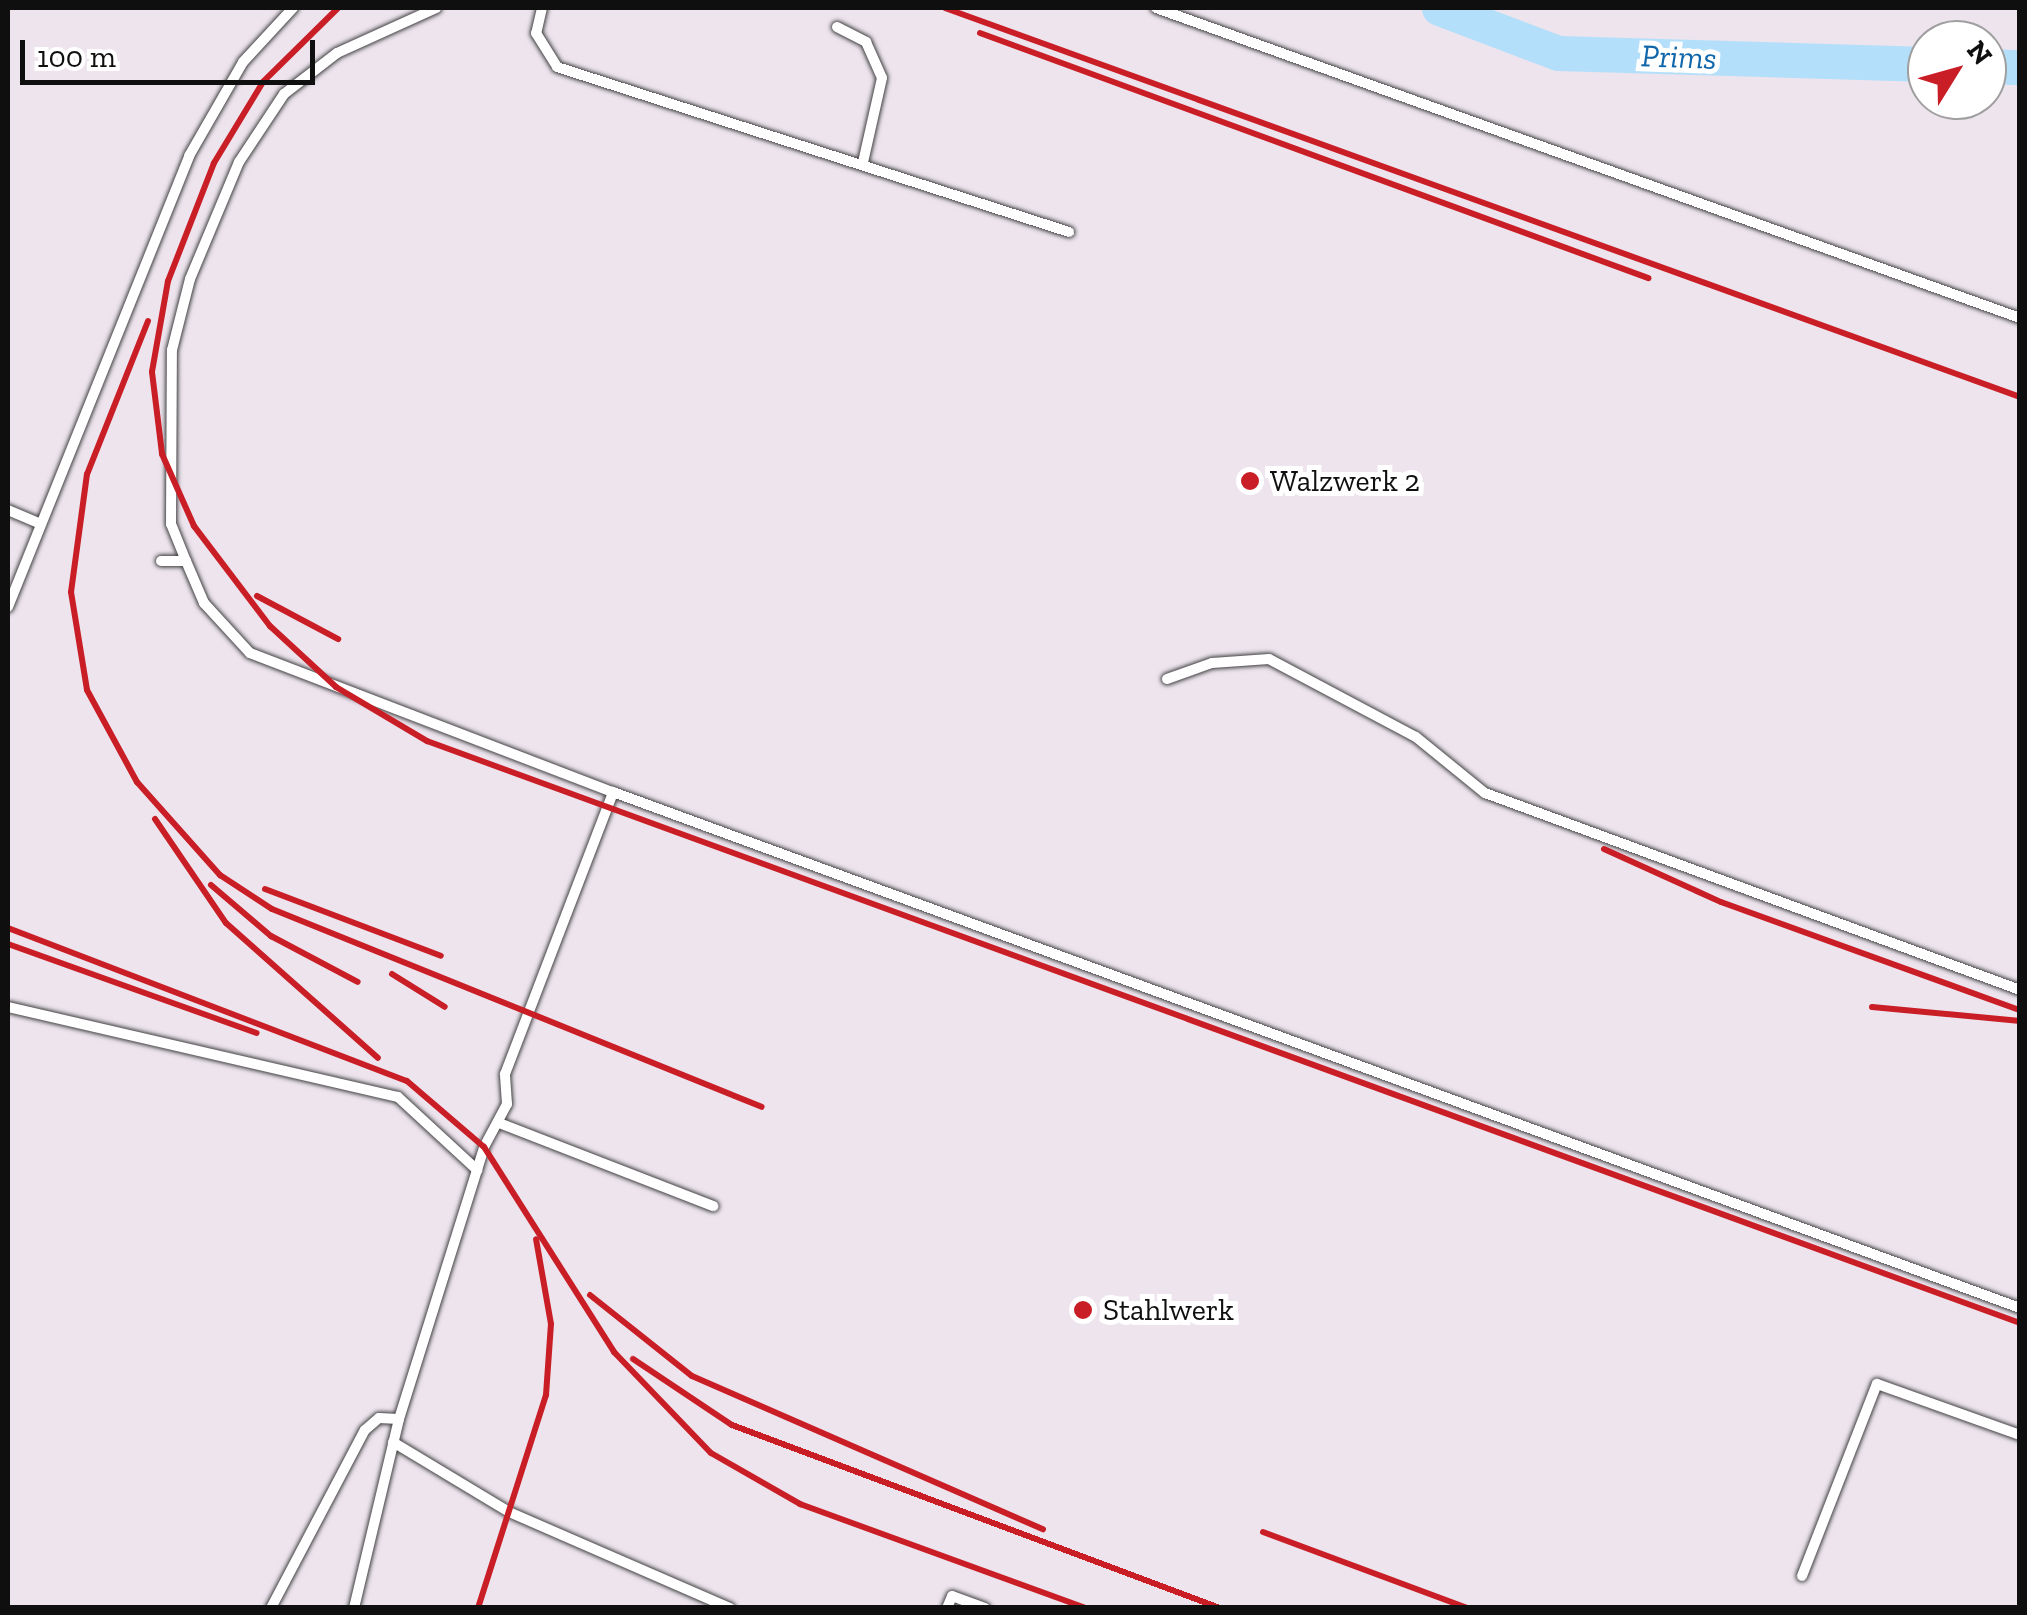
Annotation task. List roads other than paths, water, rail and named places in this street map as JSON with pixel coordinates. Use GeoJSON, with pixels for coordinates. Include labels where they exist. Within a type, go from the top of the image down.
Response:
{"type":"FeatureCollection","features":[{"type":"Feature","properties":{"kind":"lane"},"geometry":{"type":"LineString","coordinates":[[8,607],[38,523],[209,115],[293,8]]}},
{"type":"Feature","properties":{"kind":"lane"},"geometry":{"type":"LineString","coordinates":[[436,8],[336,53],[298,84],[239,162],[190,279],[172,350],[171,524],[204,603],[250,653],[613,792],[2020,1308]]}},
{"type":"Feature","properties":{"kind":"lane"},"geometry":{"type":"LineString","coordinates":[[542,8],[536,34],[557,67],[862,162],[1069,232]]}},
{"type":"Feature","properties":{"kind":"lane"},"geometry":{"type":"LineString","coordinates":[[1156,8],[2020,318]]}},
{"type":"Feature","properties":{"kind":"lane"},"geometry":{"type":"LineString","coordinates":[[837,27],[866,42],[882,78],[862,162]]}},
{"type":"Feature","properties":{"kind":"lane"},"geometry":{"type":"LineString","coordinates":[[8,510],[38,523]]}},
{"type":"Feature","properties":{"kind":"lane"},"geometry":{"type":"LineString","coordinates":[[161,561],[186,561]]}},
{"type":"Feature","properties":{"kind":"lane"},"geometry":{"type":"LineString","coordinates":[[1167,679],[1212,663],[1269,659],[1416,737],[1485,794],[2020,990]]}},
{"type":"Feature","properties":{"kind":"lane"},"geometry":{"type":"LineString","coordinates":[[354,1608],[399,1419],[477,1170],[498,1123],[506,1074],[613,792]]}},
{"type":"Feature","properties":{"kind":"lane"},"geometry":{"type":"LineString","coordinates":[[8,1007],[398,1096],[477,1170]]}},
{"type":"Feature","properties":{"kind":"lane"},"geometry":{"type":"LineString","coordinates":[[498,1123],[712,1206]]}},
{"type":"Feature","properties":{"kind":"lane"},"geometry":{"type":"LineString","coordinates":[[1802,1576],[1877,1384],[2020,1435]]}},
{"type":"Feature","properties":{"kind":"lane"},"geometry":{"type":"LineString","coordinates":[[271,1608],[365,1430],[378,1418],[399,1419]]}},
{"type":"Feature","properties":{"kind":"lane"},"geometry":{"type":"LineString","coordinates":[[393,1442],[509,1512],[730,1608]]}},
{"type":"Feature","properties":{"kind":"lane"},"geometry":{"type":"LineString","coordinates":[[947,1608],[952,1596],[984,1608]]}},
{"type":"Feature","properties":{"kind":"waterway","name":"Prims"},"geometry":{"type":"LineString","coordinates":[[1439,8],[1558,53],[1907,63]]}},
{"type":"Feature","properties":{"kind":"waterway","name":"Prims"},"geometry":{"type":"LineString","coordinates":[[2007,67],[2020,67]]}},
{"type":"Feature","properties":{"kind":"railway"},"geometry":{"type":"LineString","coordinates":[[338,8],[263,82],[214,163],[168,281],[152,372],[162,454],[194,526],[270,626],[336,687],[427,741],[2020,1323]]}},
{"type":"Feature","properties":{"kind":"railway"},"geometry":{"type":"LineString","coordinates":[[945,8],[2020,397]]}},
{"type":"Feature","properties":{"kind":"railway"},"geometry":{"type":"LineString","coordinates":[[980,33],[1648,278]]}},
{"type":"Feature","properties":{"kind":"railway"},"geometry":{"type":"LineString","coordinates":[[148,321],[87,474],[71,592],[87,690],[137,782],[220,875],[272,909],[762,1107]]}},
{"type":"Feature","properties":{"kind":"railway"},"geometry":{"type":"LineString","coordinates":[[257,596],[338,639]]}},
{"type":"Feature","properties":{"kind":"railway"},"geometry":{"type":"LineString","coordinates":[[155,819],[226,923],[378,1058]]}},
{"type":"Feature","properties":{"kind":"railway"},"geometry":{"type":"LineString","coordinates":[[1604,849],[1721,902],[2020,1010]]}},
{"type":"Feature","properties":{"kind":"railway"},"geometry":{"type":"LineString","coordinates":[[211,885],[271,936],[358,982]]}},
{"type":"Feature","properties":{"kind":"railway"},"geometry":{"type":"LineString","coordinates":[[265,889],[441,956]]}},
{"type":"Feature","properties":{"kind":"railway"},"geometry":{"type":"LineString","coordinates":[[8,928],[407,1081],[484,1147],[614,1352],[711,1453],[800,1504],[1086,1608]]}},
{"type":"Feature","properties":{"kind":"railway"},"geometry":{"type":"LineString","coordinates":[[8,944],[257,1033]]}},
{"type":"Feature","properties":{"kind":"railway"},"geometry":{"type":"LineString","coordinates":[[392,974],[445,1007]]}},
{"type":"Feature","properties":{"kind":"railway"},"geometry":{"type":"LineString","coordinates":[[1872,1007],[2020,1021]]}},
{"type":"Feature","properties":{"kind":"railway"},"geometry":{"type":"LineString","coordinates":[[478,1608],[546,1395],[551,1324],[536,1239]]}},
{"type":"Feature","properties":{"kind":"railway"},"geometry":{"type":"LineString","coordinates":[[590,1295],[692,1376],[1043,1529]]}},
{"type":"Feature","properties":{"kind":"railway"},"geometry":{"type":"LineString","coordinates":[[633,1359],[732,1425],[1220,1608]]}},
{"type":"Feature","properties":{"kind":"railway"},"geometry":{"type":"LineString","coordinates":[[1263,1532],[1467,1608]]}},
{"type":"Feature","properties":{"kind":"place","name":"Walzwerk 2"},"geometry":{"type":"Point","coordinates":[1250,481]}},
{"type":"Feature","properties":{"kind":"place","name":"Stahlwerk"},"geometry":{"type":"Point","coordinates":[1083,1310]}}]}
